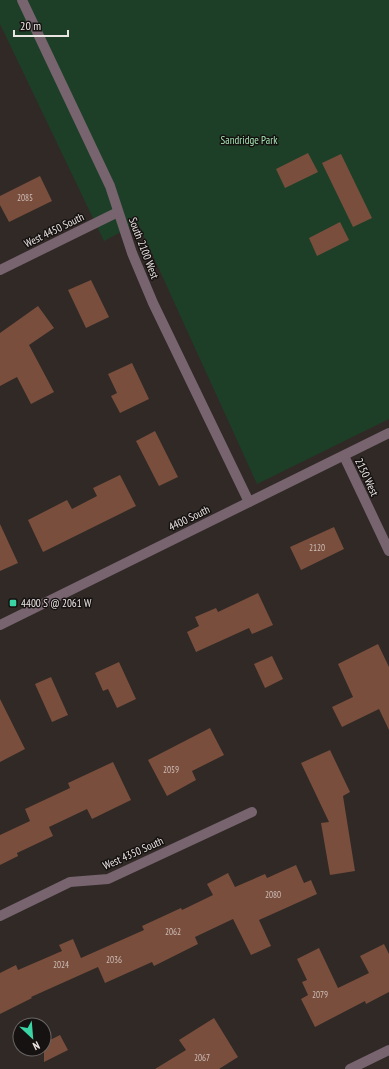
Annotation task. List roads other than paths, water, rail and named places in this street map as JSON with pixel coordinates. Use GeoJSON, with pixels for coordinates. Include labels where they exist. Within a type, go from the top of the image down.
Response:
{"type":"FeatureCollection","features":[{"type":"Feature","properties":{"kind":"street","name":"South 2100 West"},"geometry":{"type":"LineString","coordinates":[[22,0],[110,186],[132,253],[153,303],[249,502]]}},
{"type":"Feature","properties":{"kind":"street","name":"West 4450 South"},"geometry":{"type":"LineString","coordinates":[[0,270],[118,212]]}},
{"type":"Feature","properties":{"kind":"street","name":"4400 South"},"geometry":{"type":"LineString","coordinates":[[0,625],[389,434]]}},
{"type":"Feature","properties":{"kind":"street","name":"2150 West"},"geometry":{"type":"LineString","coordinates":[[344,456],[389,551]]}},
{"type":"Feature","properties":{"kind":"street","name":"West 4350 South"},"geometry":{"type":"LineString","coordinates":[[0,916],[70,882],[108,879],[252,812]]}},
{"type":"Feature","properties":{"kind":"street"},"geometry":{"type":"LineString","coordinates":[[350,1069],[389,1050]]}},
{"type":"Feature","properties":{"kind":"place","name":"4400 S @ 2061 W"},"geometry":{"type":"Point","coordinates":[13,603]}},
{"type":"Feature","properties":{"kind":"park label","name":"Sandridge Park"},"geometry":{"type":"Point","coordinates":[249,140]}}]}
